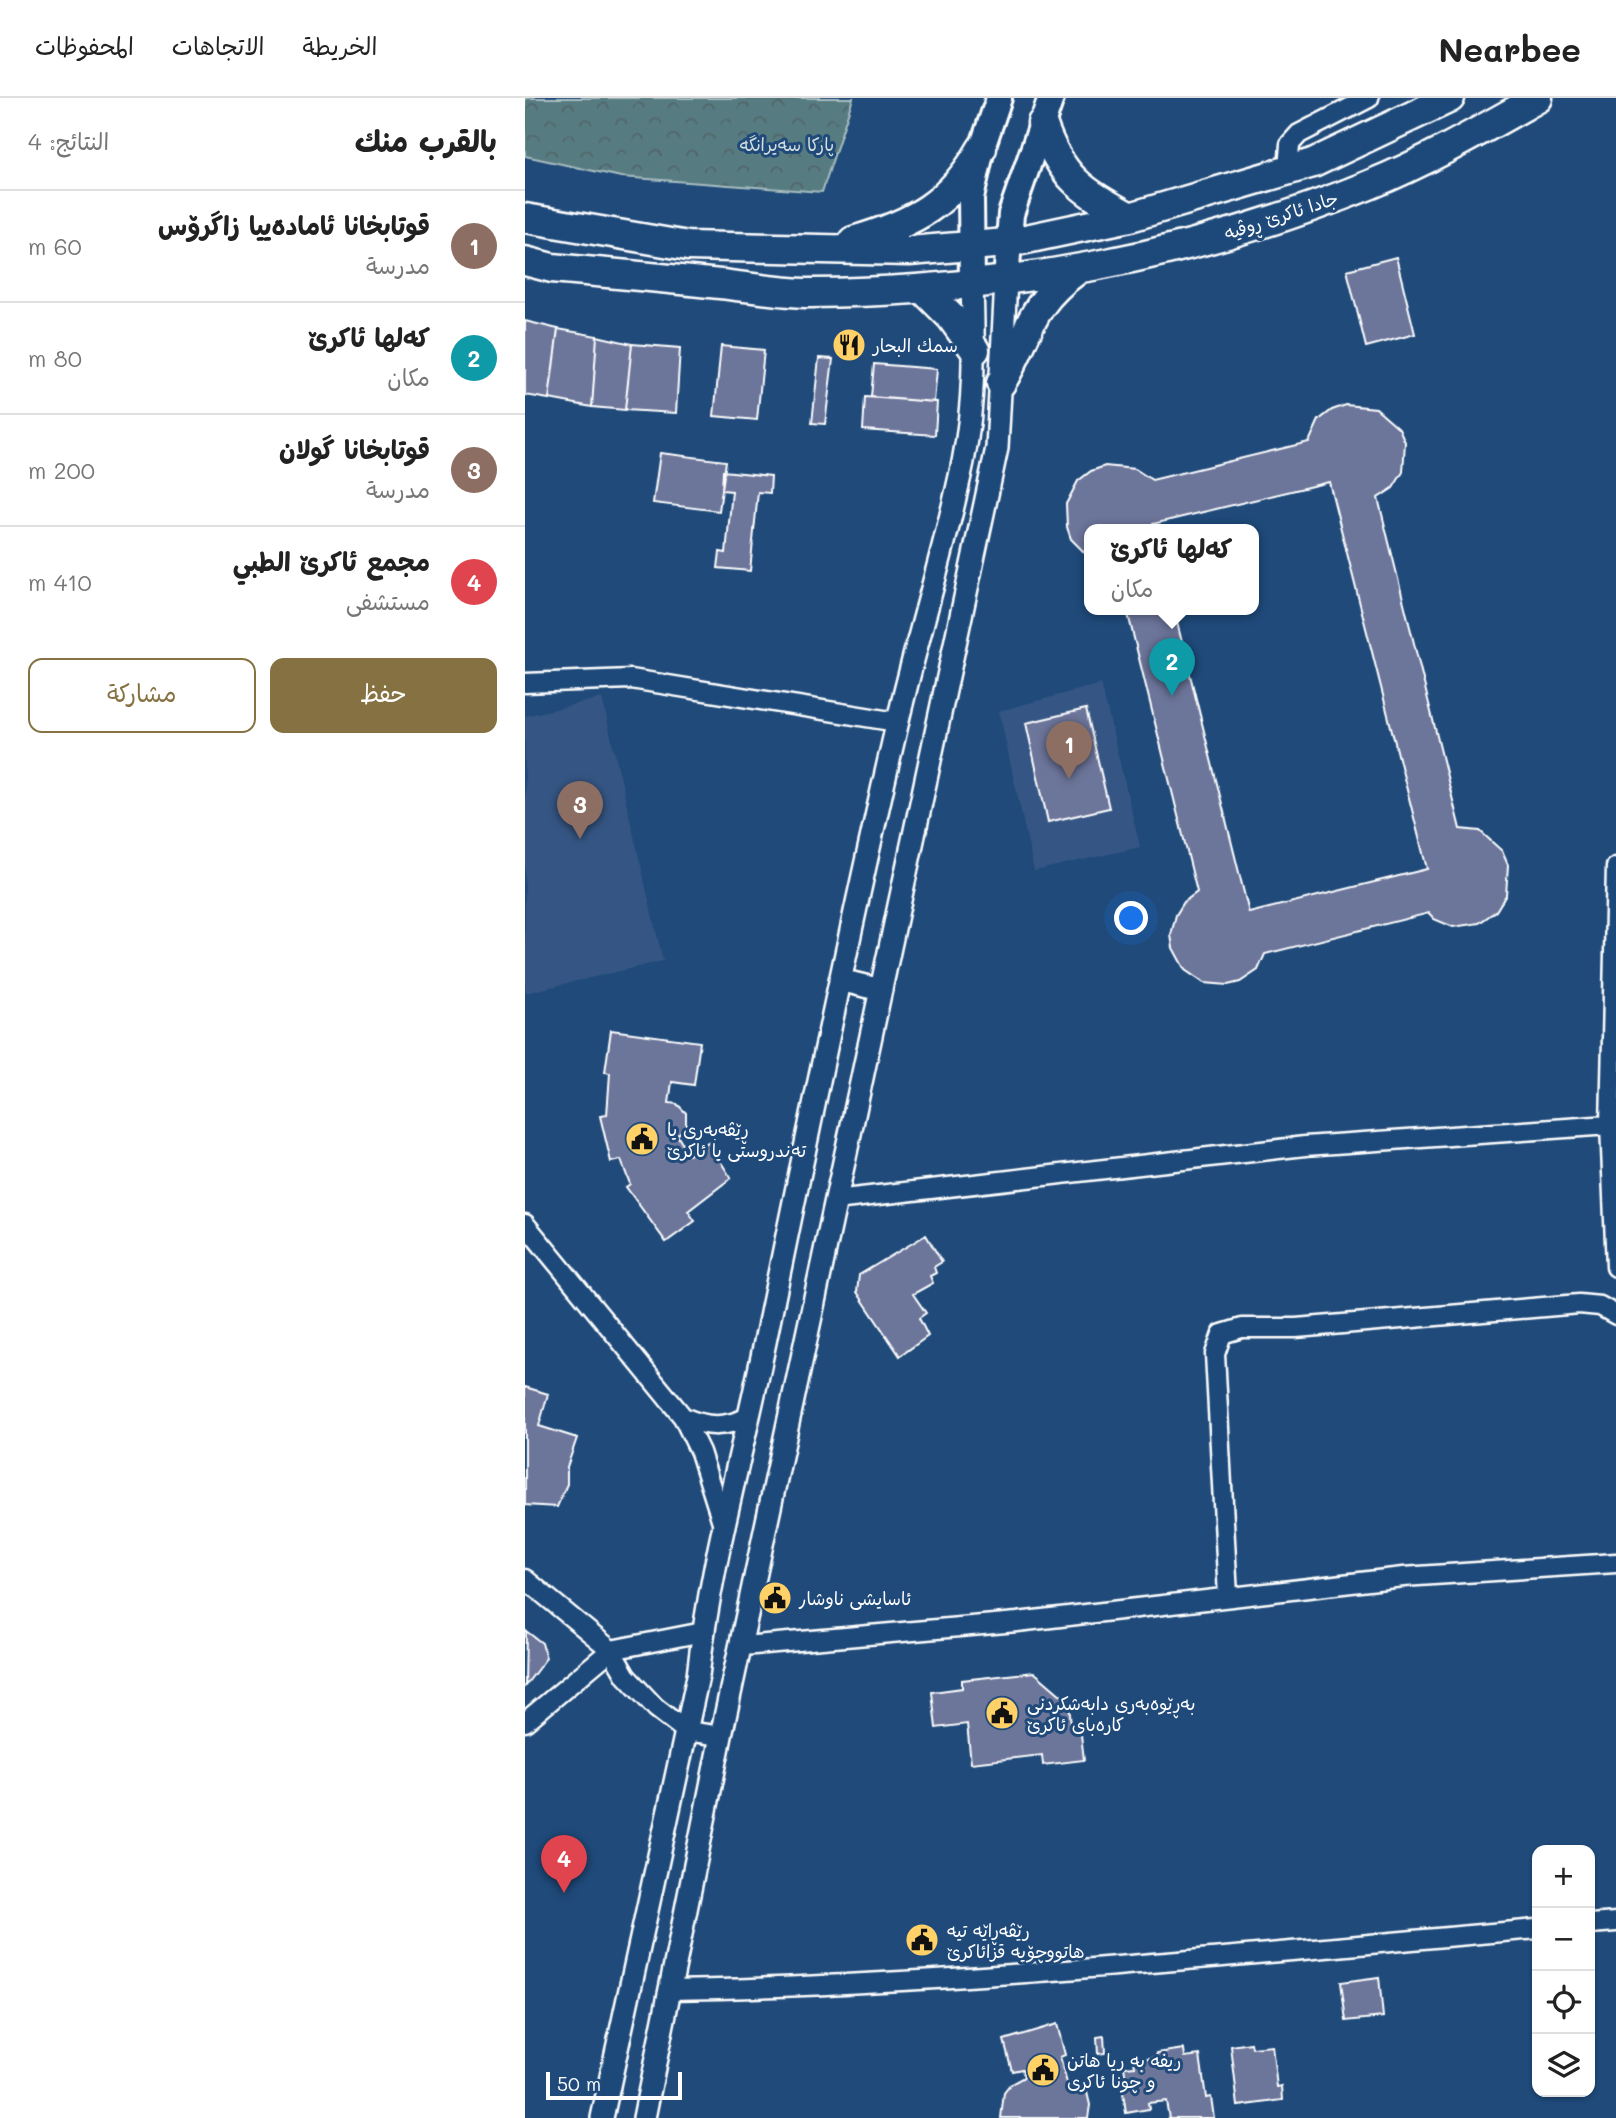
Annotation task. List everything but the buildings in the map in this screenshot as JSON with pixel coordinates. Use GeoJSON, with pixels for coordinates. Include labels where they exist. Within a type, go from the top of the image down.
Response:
{"type":"FeatureCollection","features":[{"type":"Feature","properties":{"kind":"highway"},"geometry":{"type":"LineString","coordinates":[[525,219],[660,243],[909,251],[1007,243],[1130,218],[1288,170],[1324,158],[1450,98]]}},
{"type":"Feature","properties":{"kind":"highway","name":"جادا ئاکرێ ڕوڤیە"},"geometry":{"type":"LineString","coordinates":[[525,261],[552,268],[807,293],[923,289],[1006,281],[1079,269],[1251,227],[1369,185],[1440,153],[1538,98]]}},
{"type":"Feature","properties":{"kind":"highway"},"geometry":{"type":"LineString","coordinates":[[1047,110],[1053,154],[1071,179],[1091,196],[1130,218]]}},
{"type":"Feature","properties":{"kind":"highway"},"geometry":{"type":"LineString","coordinates":[[832,247],[896,228],[925,213],[954,188],[982,148]]}},
{"type":"Feature","properties":{"kind":"highway"},"geometry":{"type":"LineString","coordinates":[[1001,383],[1039,305],[1058,284],[1079,269]]}},
{"type":"Feature","properties":{"kind":"highway"},"geometry":{"type":"LineString","coordinates":[[923,289],[951,317],[975,350]]}},
{"type":"Feature","properties":{"kind":"main road"},"geometry":{"type":"LineString","coordinates":[[972,284],[971,198],[982,148],[999,98]]}},
{"type":"Feature","properties":{"kind":"main road"},"geometry":{"type":"LineString","coordinates":[[1006,281],[1011,214],[1047,110]]}},
{"type":"Feature","properties":{"kind":"street"},"geometry":{"type":"LineString","coordinates":[[1288,170],[1290,144],[1299,134],[1369,98]]}},
{"type":"Feature","properties":{"kind":"street"},"geometry":{"type":"LineString","coordinates":[[644,2118],[721,1736],[743,1646],[835,1200],[997,448],[1006,281]]}},
{"type":"Feature","properties":{"kind":"street"},"geometry":{"type":"LineString","coordinates":[[602,2118],[698,1675],[703,1632],[723,1525],[750,1416],[840,980],[897,722],[963,461],[975,350],[972,284]]}},
{"type":"Feature","properties":{"kind":"street"},"geometry":{"type":"LineString","coordinates":[[525,683],[631,679],[897,722]]}},
{"type":"Feature","properties":{"kind":"street"},"geometry":{"type":"LineString","coordinates":[[1616,867],[1610,1125],[1616,1267]]}},
{"type":"Feature","properties":{"kind":"street"},"geometry":{"type":"LineString","coordinates":[[840,980],[881,990]]}},
{"type":"Feature","properties":{"kind":"street"},"geometry":{"type":"LineString","coordinates":[[835,1200],[1305,1146],[1610,1125]]}},
{"type":"Feature","properties":{"kind":"street"},"geometry":{"type":"LineString","coordinates":[[525,1224],[683,1417],[700,1452],[723,1525]]}},
{"type":"Feature","properties":{"kind":"street"},"geometry":{"type":"LineString","coordinates":[[1228,1596],[1215,1354],[1222,1334],[1242,1328],[1296,1328],[1579,1304],[1600,1306],[1616,1315]]}},
{"type":"Feature","properties":{"kind":"street"},"geometry":{"type":"LineString","coordinates":[[683,1417],[716,1427],[734,1424],[750,1416]]}},
{"type":"Feature","properties":{"kind":"street"},"geometry":{"type":"LineString","coordinates":[[743,1646],[1017,1622],[1403,1577],[1616,1563]]}},
{"type":"Feature","properties":{"kind":"street"},"geometry":{"type":"LineString","coordinates":[[525,1579],[611,1650],[634,1684],[656,1708],[686,1731],[721,1736]]}},
{"type":"Feature","properties":{"kind":"street"},"geometry":{"type":"LineString","coordinates":[[525,1722],[611,1650],[703,1632]]}},
{"type":"Feature","properties":{"kind":"street"},"geometry":{"type":"LineString","coordinates":[[1595,1924],[1616,1922]]}},
{"type":"Feature","properties":{"kind":"street"},"geometry":{"type":"LineString","coordinates":[[670,1990],[836,1987],[1068,1971],[1532,1929]]}},
{"type":"Feature","properties":{"kind":"shaded area"},"geometry":{"type":"Polygon","coordinates":[[[1101,684],[1140,847],[1034,871],[999,711],[1101,684]]]}},
{"type":"Feature","properties":{"kind":"shaded area"},"geometry":{"type":"Polygon","coordinates":[[[602,698],[663,961],[525,993],[525,716],[602,698]]]}},
{"type":"Feature","properties":{"kind":"green space","name":"پارکا سەیرانگه"},"geometry":{"type":"Polygon","coordinates":[[[525,98],[853,98],[822,192],[621,177],[525,156],[525,98]]]}},
{"type":"Feature","properties":{"kind":"place","name":"سمك البحار"},"geometry":{"type":"Point","coordinates":[849,345]}},
{"type":"Feature","properties":{"kind":"place","name":"کەلها ئاکرێ"},"geometry":{"type":"Point","coordinates":[1172,696]}},
{"type":"Feature","properties":{"kind":"place","name":"قوتابخانا ئامادەییا زاگرۆس"},"geometry":{"type":"Point","coordinates":[1069,779]}},
{"type":"Feature","properties":{"kind":"place","name":"قوتابخانا گولان"},"geometry":{"type":"Point","coordinates":[580,839]}},
{"type":"Feature","properties":{"kind":"place","name":"ڕێڤەبەری یا تەندروستی یا ئاکرێ"},"geometry":{"type":"Point","coordinates":[642,1139]}},
{"type":"Feature","properties":{"kind":"place","name":"ئاسايشى ناوشار"},"geometry":{"type":"Point","coordinates":[775,1598]}},
{"type":"Feature","properties":{"kind":"place","name":"بەڕێوەبەری دابەشکردنی کارەبای ئاکرێ"},"geometry":{"type":"Point","coordinates":[1002,1713]}},
{"type":"Feature","properties":{"kind":"place","name":"مجمع ئاکرێ الطبي"},"geometry":{"type":"Point","coordinates":[564,1893]}},
{"type":"Feature","properties":{"kind":"place","name":"رێڤەڕاێە تیە هاتووچۆیە قزائاکرێ"},"geometry":{"type":"Point","coordinates":[922,1940]}},
{"type":"Feature","properties":{"kind":"place","name":"ريفه به ريا هاتن و چونا ئاكرى"},"geometry":{"type":"Point","coordinates":[1043,2070]}}]}
